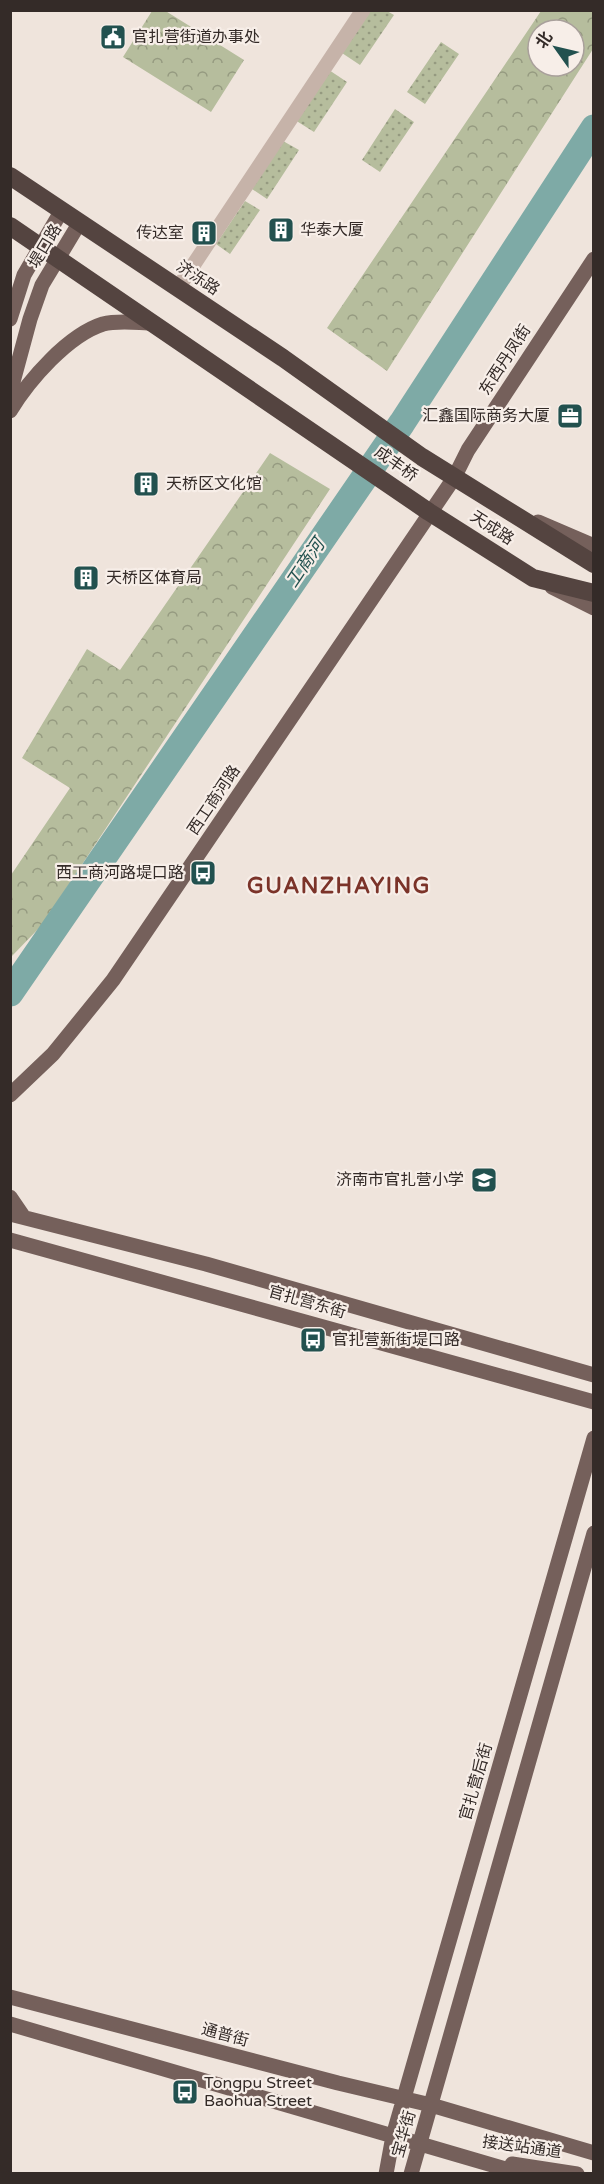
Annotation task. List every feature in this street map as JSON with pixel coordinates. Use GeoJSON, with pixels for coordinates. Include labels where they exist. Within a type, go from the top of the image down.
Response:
{"type":"FeatureCollection","features":[{"type":"Feature","properties":{"kind":"highway","name":"济泺路"},"geometry":{"type":"LineString","coordinates":[[10,176],[362,415]]}},
{"type":"Feature","properties":{"kind":"highway"},"geometry":{"type":"LineString","coordinates":[[10,225],[154,322]]}},
{"type":"Feature","properties":{"kind":"highway","name":"成丰桥"},"geometry":{"type":"LineString","coordinates":[[154,322],[429,512]]}},
{"type":"Feature","properties":{"kind":"highway","name":"成丰桥"},"geometry":{"type":"LineString","coordinates":[[362,415],[454,477]]}},
{"type":"Feature","properties":{"kind":"highway","name":"天成路"},"geometry":{"type":"LineString","coordinates":[[454,477],[594,564]]}},
{"type":"Feature","properties":{"kind":"highway","name":"天成路"},"geometry":{"type":"LineString","coordinates":[[429,512],[533,578],[594,593]]}},
{"type":"Feature","properties":{"kind":"main road","name":"堤口路"},"geometry":{"type":"LineString","coordinates":[[10,319],[24,275],[62,210]]}},
{"type":"Feature","properties":{"kind":"main road","name":"堤口路"},"geometry":{"type":"LineString","coordinates":[[10,393],[30,319],[42,285],[57,256],[80,222]]}},
{"type":"Feature","properties":{"kind":"main road","name":"东西丹凤街"},"geometry":{"type":"LineString","coordinates":[[429,512],[454,477],[468,450],[594,259]]}},
{"type":"Feature","properties":{"kind":"main road"},"geometry":{"type":"LineString","coordinates":[[10,411],[28,383],[66,345],[104,324],[154,322]]}},
{"type":"Feature","properties":{"kind":"main road","name":"天成路"},"geometry":{"type":"LineString","coordinates":[[493,502],[594,546]]}},
{"type":"Feature","properties":{"kind":"main road","name":"西工商河路"},"geometry":{"type":"LineString","coordinates":[[10,1095],[52,1054],[113,980],[429,512]]}},
{"type":"Feature","properties":{"kind":"main road","name":"天成路"},"geometry":{"type":"LineString","coordinates":[[533,578],[594,608]]}},
{"type":"Feature","properties":{"kind":"main road","name":"官扎营东街"},"geometry":{"type":"LineString","coordinates":[[10,1197],[17,1215],[206,1264],[594,1375]]}},
{"type":"Feature","properties":{"kind":"main road","name":"官扎营东街"},"geometry":{"type":"LineString","coordinates":[[10,1240],[594,1402]]}},
{"type":"Feature","properties":{"kind":"main road","name":"官扎营后街"},"geometry":{"type":"LineString","coordinates":[[393,2136],[594,1438]]}},
{"type":"Feature","properties":{"kind":"main road"},"geometry":{"type":"LineString","coordinates":[[431,2105],[594,1533]]}},
{"type":"Feature","properties":{"kind":"main road","name":"通普街"},"geometry":{"type":"LineString","coordinates":[[10,1997],[431,2105],[594,2153]]}},
{"type":"Feature","properties":{"kind":"main road"},"geometry":{"type":"LineString","coordinates":[[10,2024],[523,2174]]}},
{"type":"Feature","properties":{"kind":"main road","name":"宝华街"},"geometry":{"type":"LineString","coordinates":[[411,2174],[431,2105]]}},
{"type":"Feature","properties":{"kind":"main road","name":"宝华街"},"geometry":{"type":"LineString","coordinates":[[386,2174],[393,2136]]}},
{"type":"Feature","properties":{"kind":"main road","name":"接送站通道"},"geometry":{"type":"LineString","coordinates":[[462,2157],[577,2174]]}},
{"type":"Feature","properties":{"kind":"street"},"geometry":{"type":"LineString","coordinates":[[178,288],[363,10]]}},
{"type":"Feature","properties":{"kind":"green space"},"geometry":{"type":"Polygon","coordinates":[[[164,10],[244,60],[211,112],[123,57],[152,11],[164,10]]]}},
{"type":"Feature","properties":{"kind":"green space"},"geometry":{"type":"Polygon","coordinates":[[[370,11],[387,11],[394,15],[360,65],[342,53],[370,11]]]}},
{"type":"Feature","properties":{"kind":"green space"},"geometry":{"type":"Polygon","coordinates":[[[541,11],[593,11],[593,49],[586,60],[586,18],[536,18],[541,11]]]}},
{"type":"Feature","properties":{"kind":"green space"},"geometry":{"type":"Polygon","coordinates":[[[526,33],[526,78],[574,78],[387,371],[327,328],[526,33]]]}},
{"type":"Feature","properties":{"kind":"green space"},"geometry":{"type":"Polygon","coordinates":[[[441,42],[459,54],[425,104],[407,92],[441,42]]]}},
{"type":"Feature","properties":{"kind":"green space"},"geometry":{"type":"Polygon","coordinates":[[[329,70],[347,82],[314,132],[295,120],[329,70]]]}},
{"type":"Feature","properties":{"kind":"green space"},"geometry":{"type":"Polygon","coordinates":[[[395,109],[414,122],[380,172],[362,160],[395,109]]]}},
{"type":"Feature","properties":{"kind":"green space"},"geometry":{"type":"Polygon","coordinates":[[[283,141],[299,150],[267,199],[252,189],[283,141]]]}},
{"type":"Feature","properties":{"kind":"green space"},"geometry":{"type":"Polygon","coordinates":[[[245,201],[260,210],[230,254],[216,244],[245,201]]]}},
{"type":"Feature","properties":{"kind":"green space"},"geometry":{"type":"Polygon","coordinates":[[[270,453],[330,489],[42,925],[11,957],[11,875],[70,788],[22,758],[87,649],[120,670],[270,453]]]}},
{"type":"Feature","properties":{"kind":"waterway","name":"工商河"},"geometry":{"type":"LineString","coordinates":[[10,993],[402,423],[594,128]]}},
{"type":"Feature","properties":{"kind":"place","name":"官扎营街道办事处"},"geometry":{"type":"Point","coordinates":[113,37]}},
{"type":"Feature","properties":{"kind":"place","name":"华泰大厦"},"geometry":{"type":"Point","coordinates":[281,230]}},
{"type":"Feature","properties":{"kind":"place","name":"传达室"},"geometry":{"type":"Point","coordinates":[204,233]}},
{"type":"Feature","properties":{"kind":"place","name":"汇鑫国际商务大厦"},"geometry":{"type":"Point","coordinates":[570,416]}},
{"type":"Feature","properties":{"kind":"place","name":"天桥区文化馆"},"geometry":{"type":"Point","coordinates":[146,484]}},
{"type":"Feature","properties":{"kind":"place","name":"天桥区体育局"},"geometry":{"type":"Point","coordinates":[86,578]}},
{"type":"Feature","properties":{"kind":"place","name":"西工商河路堤口路"},"geometry":{"type":"Point","coordinates":[203,873]}},
{"type":"Feature","properties":{"kind":"place","name":"济南市官扎营小学"},"geometry":{"type":"Point","coordinates":[484,1180]}},
{"type":"Feature","properties":{"kind":"place","name":"官扎营新街堤口路"},"geometry":{"type":"Point","coordinates":[313,1340]}},
{"type":"Feature","properties":{"kind":"place","name":"Tongpu Street Baohua Street"},"geometry":{"type":"Point","coordinates":[185,2092]}},
{"type":"Feature","properties":{"kind":"district","name":"GUANZHAYING"},"geometry":{"type":"Point","coordinates":[339,886]}}]}
